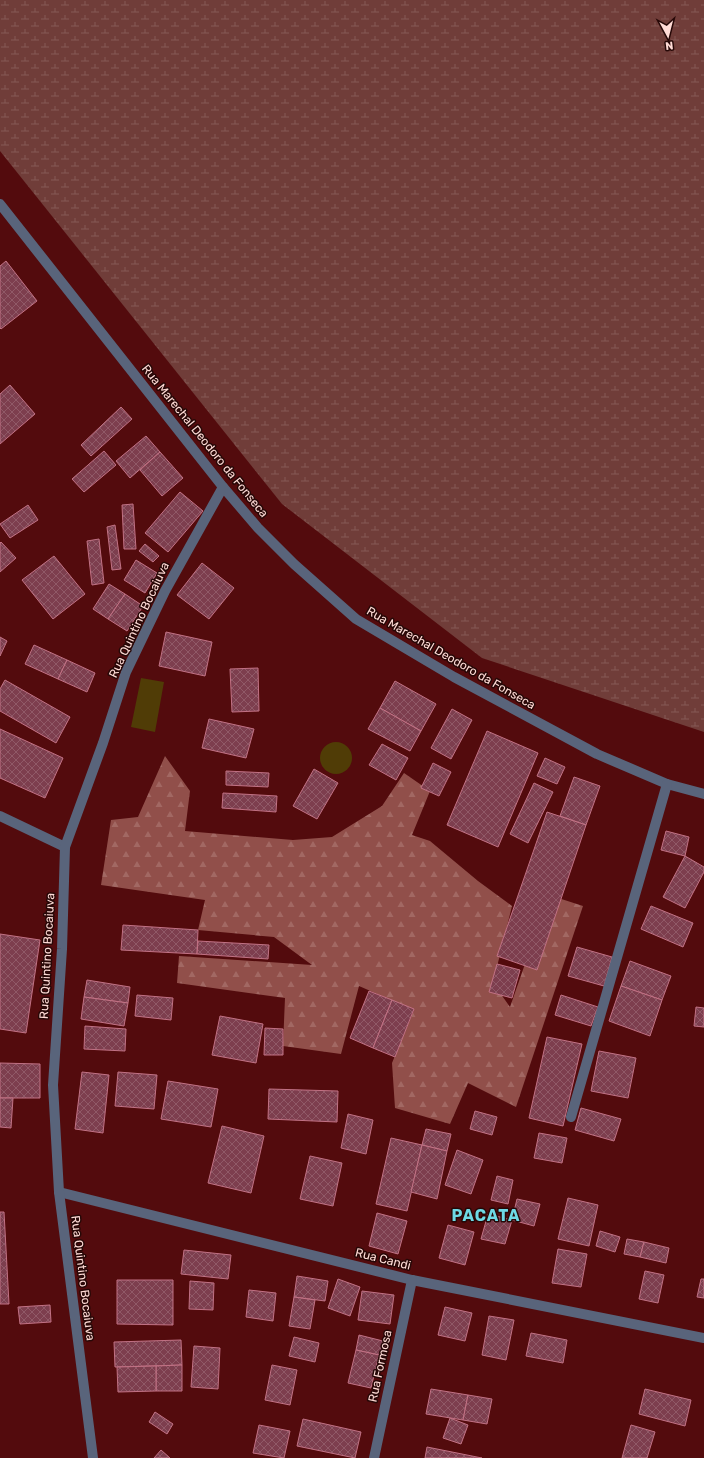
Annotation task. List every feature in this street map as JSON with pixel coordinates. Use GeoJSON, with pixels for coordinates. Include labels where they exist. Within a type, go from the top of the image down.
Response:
{"type":"FeatureCollection","features":[{"type":"Feature","properties":{"kind":"street","name":"Rua Marechal Deodoro da Fonseca"},"geometry":{"type":"LineString","coordinates":[[0,204],[222,487],[258,528],[294,564],[356,619],[454,677],[597,754],[667,784],[704,794]]}},
{"type":"Feature","properties":{"kind":"street","name":"Rua Quintino Bocaiuva"},"geometry":{"type":"LineString","coordinates":[[94,1458],[59,1192],[53,1084],[62,949],[65,847],[103,743],[126,672],[165,591],[222,487]]}},
{"type":"Feature","properties":{"kind":"street"},"geometry":{"type":"LineString","coordinates":[[571,1117],[667,784]]}},
{"type":"Feature","properties":{"kind":"street"},"geometry":{"type":"LineString","coordinates":[[0,816],[65,847]]}},
{"type":"Feature","properties":{"kind":"street","name":"Rua Candi"},"geometry":{"type":"LineString","coordinates":[[59,1192],[412,1280],[704,1338]]}},
{"type":"Feature","properties":{"kind":"street","name":"Rua Formosa"},"geometry":{"type":"LineString","coordinates":[[374,1458],[412,1280]]}},
{"type":"Feature","properties":{"kind":"green space"},"geometry":{"type":"Polygon","coordinates":[[[0,0],[704,0],[704,732],[482,658],[282,504],[0,151],[0,0]]]}},
{"type":"Feature","properties":{"kind":"green space"},"geometry":{"type":"Polygon","coordinates":[[[165,756],[190,791],[185,831],[293,840],[332,837],[382,806],[404,773],[430,791],[412,835],[430,841],[478,881],[512,906],[493,983],[510,1007],[549,895],[583,906],[516,1107],[468,1083],[450,1124],[395,1108],[392,1063],[414,1010],[359,986],[341,1054],[283,1046],[285,998],[177,983],[179,956],[312,965],[274,937],[198,930],[205,900],[101,885],[111,820],[138,817],[165,756]]]}},
{"type":"Feature","properties":{"kind":"shaded area"},"geometry":{"type":"Polygon","coordinates":[[[141,678],[164,682],[155,732],[131,727],[141,678]]]}},
{"type":"Feature","properties":{"kind":"shaded area"},"geometry":{"type":"Polygon","coordinates":[[[333,742],[339,742],[349,749],[352,758],[351,764],[345,771],[339,774],[333,774],[323,767],[320,761],[320,755],[327,745],[333,742]]]}},
{"type":"Feature","properties":{"kind":"building"},"geometry":{"type":"Polygon","coordinates":[[[6,261],[37,301],[1,329],[0,266],[6,261]]]}},
{"type":"Feature","properties":{"kind":"building"},"geometry":{"type":"Polygon","coordinates":[[[10,385],[35,414],[0,444],[0,394],[10,385]]]}},
{"type":"Feature","properties":{"kind":"building"},"geometry":{"type":"Polygon","coordinates":[[[121,407],[132,419],[91,456],[81,445],[121,407]]]}},
{"type":"Feature","properties":{"kind":"building"},"geometry":{"type":"Polygon","coordinates":[[[146,436],[160,452],[130,478],[116,461],[146,436]]]}},
{"type":"Feature","properties":{"kind":"building"},"geometry":{"type":"Polygon","coordinates":[[[104,451],[116,465],[84,492],[72,479],[104,451]]]}},
{"type":"Feature","properties":{"kind":"building"},"geometry":{"type":"Polygon","coordinates":[[[160,452],[183,478],[162,496],[140,470],[160,452]]]}},
{"type":"Feature","properties":{"kind":"building"},"geometry":{"type":"Polygon","coordinates":[[[180,492],[203,511],[168,552],[145,533],[180,492]]]}},
{"type":"Feature","properties":{"kind":"building"},"geometry":{"type":"Polygon","coordinates":[[[133,504],[136,549],[124,549],[122,505],[133,504]]]}},
{"type":"Feature","properties":{"kind":"building"},"geometry":{"type":"Polygon","coordinates":[[[28,505],[38,520],[10,538],[0,524],[28,505]]]}},
{"type":"Feature","properties":{"kind":"building"},"geometry":{"type":"Polygon","coordinates":[[[115,525],[121,569],[112,570],[107,527],[115,525]]]}},
{"type":"Feature","properties":{"kind":"building"},"geometry":{"type":"Polygon","coordinates":[[[99,539],[104,583],[92,585],[87,541],[99,539]]]}},
{"type":"Feature","properties":{"kind":"building"},"geometry":{"type":"Polygon","coordinates":[[[1,542],[16,558],[0,572],[0,543],[1,542]]]}},
{"type":"Feature","properties":{"kind":"building"},"geometry":{"type":"Polygon","coordinates":[[[145,544],[159,556],[153,562],[139,551],[145,544]]]}},
{"type":"Feature","properties":{"kind":"building"},"geometry":{"type":"Polygon","coordinates":[[[54,556],[85,594],[53,619],[22,580],[54,556]]]}},
{"type":"Feature","properties":{"kind":"building"},"geometry":{"type":"Polygon","coordinates":[[[136,560],[157,573],[145,593],[124,580],[136,560]]]}},
{"type":"Feature","properties":{"kind":"building"},"geometry":{"type":"Polygon","coordinates":[[[202,563],[234,588],[209,619],[177,595],[202,563]]]}},
{"type":"Feature","properties":{"kind":"building"},"geometry":{"type":"Polygon","coordinates":[[[109,584],[125,594],[108,619],[93,609],[109,584]]]}},
{"type":"Feature","properties":{"kind":"building"},"geometry":{"type":"Polygon","coordinates":[[[125,594],[143,606],[127,631],[108,619],[125,594]]]}},
{"type":"Feature","properties":{"kind":"building"},"geometry":{"type":"Polygon","coordinates":[[[166,632],[212,642],[205,676],[159,666],[166,632]]]}},
{"type":"Feature","properties":{"kind":"building"},"geometry":{"type":"Polygon","coordinates":[[[0,637],[7,641],[0,656],[0,637]]]}},
{"type":"Feature","properties":{"kind":"building"},"geometry":{"type":"Polygon","coordinates":[[[34,645],[67,660],[58,679],[25,664],[34,645]]]}},
{"type":"Feature","properties":{"kind":"building"},"geometry":{"type":"Polygon","coordinates":[[[67,660],[95,673],[87,692],[58,679],[67,660]]]}},
{"type":"Feature","properties":{"kind":"building"},"geometry":{"type":"Polygon","coordinates":[[[258,668],[259,711],[232,712],[230,669],[258,668]]]}},
{"type":"Feature","properties":{"kind":"building"},"geometry":{"type":"Polygon","coordinates":[[[5,680],[70,717],[56,743],[0,711],[0,689],[5,680]]]}},
{"type":"Feature","properties":{"kind":"building"},"geometry":{"type":"Polygon","coordinates":[[[395,681],[436,704],[421,731],[380,708],[395,681]]]}},
{"type":"Feature","properties":{"kind":"building"},"geometry":{"type":"Polygon","coordinates":[[[380,708],[421,731],[410,751],[368,729],[380,708]]]}},
{"type":"Feature","properties":{"kind":"building"},"geometry":{"type":"Polygon","coordinates":[[[452,709],[472,720],[451,759],[431,748],[452,709]]]}},
{"type":"Feature","properties":{"kind":"building"},"geometry":{"type":"Polygon","coordinates":[[[209,719],[254,729],[246,758],[202,748],[209,719]]]}},
{"type":"Feature","properties":{"kind":"building"},"geometry":{"type":"Polygon","coordinates":[[[0,729],[63,758],[45,798],[0,778],[0,729]]]}},
{"type":"Feature","properties":{"kind":"building"},"geometry":{"type":"Polygon","coordinates":[[[487,731],[538,753],[498,847],[447,825],[487,731]]]}},
{"type":"Feature","properties":{"kind":"building"},"geometry":{"type":"Polygon","coordinates":[[[382,744],[408,758],[396,780],[369,765],[382,744]]]}},
{"type":"Feature","properties":{"kind":"building"},"geometry":{"type":"Polygon","coordinates":[[[545,758],[565,767],[557,784],[537,776],[545,758]]]}},
{"type":"Feature","properties":{"kind":"building"},"geometry":{"type":"Polygon","coordinates":[[[433,763],[451,772],[439,796],[421,788],[433,763]]]}},
{"type":"Feature","properties":{"kind":"building"},"geometry":{"type":"Polygon","coordinates":[[[314,769],[338,783],[317,819],[293,806],[314,769]]]}},
{"type":"Feature","properties":{"kind":"building"},"geometry":{"type":"Polygon","coordinates":[[[226,771],[269,773],[268,787],[226,785],[226,771]]]}},
{"type":"Feature","properties":{"kind":"building"},"geometry":{"type":"Polygon","coordinates":[[[574,777],[600,786],[586,825],[560,816],[574,777]]]}},
{"type":"Feature","properties":{"kind":"building"},"geometry":{"type":"Polygon","coordinates":[[[534,783],[553,792],[528,843],[510,834],[534,783]]]}},
{"type":"Feature","properties":{"kind":"building"},"geometry":{"type":"Polygon","coordinates":[[[223,793],[277,796],[276,812],[222,808],[223,793]]]}},
{"type":"Feature","properties":{"kind":"building"},"geometry":{"type":"Polygon","coordinates":[[[547,812],[586,825],[537,970],[497,956],[547,812]]]}},
{"type":"Feature","properties":{"kind":"building"},"geometry":{"type":"Polygon","coordinates":[[[666,831],[689,837],[685,856],[661,850],[666,831]]]}},
{"type":"Feature","properties":{"kind":"building"},"geometry":{"type":"Polygon","coordinates":[[[685,856],[704,867],[704,872],[685,908],[663,897],[685,856]]]}},
{"type":"Feature","properties":{"kind":"building"},"geometry":{"type":"Polygon","coordinates":[[[651,906],[693,923],[683,947],[641,929],[651,906]]]}},
{"type":"Feature","properties":{"kind":"building"},"geometry":{"type":"Polygon","coordinates":[[[123,925],[198,930],[197,954],[121,950],[123,925]]]}},
{"type":"Feature","properties":{"kind":"building"},"geometry":{"type":"Polygon","coordinates":[[[0,934],[40,940],[26,1033],[0,1029],[0,934]]]}},
{"type":"Feature","properties":{"kind":"building"},"geometry":{"type":"Polygon","coordinates":[[[198,941],[269,945],[268,959],[197,954],[198,941]]]}},
{"type":"Feature","properties":{"kind":"building"},"geometry":{"type":"Polygon","coordinates":[[[577,947],[612,957],[604,986],[568,976],[577,947]]]}},
{"type":"Feature","properties":{"kind":"building"},"geometry":{"type":"Polygon","coordinates":[[[630,961],[671,976],[662,1000],[621,986],[630,961]]]}},
{"type":"Feature","properties":{"kind":"building"},"geometry":{"type":"Polygon","coordinates":[[[497,964],[520,970],[512,998],[489,992],[497,964]]]}},
{"type":"Feature","properties":{"kind":"building"},"geometry":{"type":"Polygon","coordinates":[[[87,980],[130,987],[128,1003],[84,997],[87,980]]]}},
{"type":"Feature","properties":{"kind":"building"},"geometry":{"type":"Polygon","coordinates":[[[621,986],[662,1000],[650,1036],[609,1021],[621,986]]]}},
{"type":"Feature","properties":{"kind":"building"},"geometry":{"type":"Polygon","coordinates":[[[369,991],[392,1000],[373,1048],[350,1038],[369,991]]]}},
{"type":"Feature","properties":{"kind":"building"},"geometry":{"type":"Polygon","coordinates":[[[137,995],[173,998],[171,1020],[135,1016],[137,995]]]}},
{"type":"Feature","properties":{"kind":"building"},"geometry":{"type":"Polygon","coordinates":[[[561,995],[598,1007],[591,1026],[555,1015],[561,995]]]}},
{"type":"Feature","properties":{"kind":"building"},"geometry":{"type":"Polygon","coordinates":[[[84,997],[128,1003],[124,1026],[81,1019],[84,997]]]}},
{"type":"Feature","properties":{"kind":"building"},"geometry":{"type":"Polygon","coordinates":[[[392,1000],[414,1009],[395,1057],[373,1048],[392,1000]]]}},
{"type":"Feature","properties":{"kind":"building"},"geometry":{"type":"Polygon","coordinates":[[[696,1007],[704,1008],[704,1027],[694,1026],[696,1007]]]}},
{"type":"Feature","properties":{"kind":"building"},"geometry":{"type":"Polygon","coordinates":[[[220,1016],[263,1024],[256,1063],[212,1055],[220,1016]]]}},
{"type":"Feature","properties":{"kind":"building"},"geometry":{"type":"Polygon","coordinates":[[[85,1026],[126,1029],[125,1051],[84,1049],[85,1026]]]}},
{"type":"Feature","properties":{"kind":"building"},"geometry":{"type":"Polygon","coordinates":[[[265,1028],[283,1029],[283,1055],[264,1055],[265,1028]]]}},
{"type":"Feature","properties":{"kind":"building"},"geometry":{"type":"Polygon","coordinates":[[[547,1037],[582,1044],[563,1126],[529,1118],[547,1037]]]}},
{"type":"Feature","properties":{"kind":"building"},"geometry":{"type":"Polygon","coordinates":[[[599,1051],[636,1058],[628,1098],[591,1091],[599,1051]]]}},
{"type":"Feature","properties":{"kind":"building"},"geometry":{"type":"Polygon","coordinates":[[[0,1063],[40,1064],[40,1098],[0,1098],[0,1063]]]}},
{"type":"Feature","properties":{"kind":"building"},"geometry":{"type":"Polygon","coordinates":[[[82,1072],[109,1075],[103,1133],[75,1129],[82,1072]]]}},
{"type":"Feature","properties":{"kind":"building"},"geometry":{"type":"Polygon","coordinates":[[[118,1072],[157,1075],[154,1109],[115,1106],[118,1072]]]}},
{"type":"Feature","properties":{"kind":"building"},"geometry":{"type":"Polygon","coordinates":[[[168,1081],[218,1089],[211,1127],[161,1119],[168,1081]]]}},
{"type":"Feature","properties":{"kind":"building"},"geometry":{"type":"Polygon","coordinates":[[[269,1089],[338,1091],[337,1122],[268,1119],[269,1089]]]}},
{"type":"Feature","properties":{"kind":"building"},"geometry":{"type":"Polygon","coordinates":[[[0,1098],[13,1098],[11,1128],[0,1127],[0,1098]]]}},
{"type":"Feature","properties":{"kind":"building"},"geometry":{"type":"Polygon","coordinates":[[[581,1108],[621,1119],[614,1141],[575,1130],[581,1108]]]}},
{"type":"Feature","properties":{"kind":"building"},"geometry":{"type":"Polygon","coordinates":[[[475,1111],[497,1117],[492,1135],[470,1129],[475,1111]]]}},
{"type":"Feature","properties":{"kind":"building"},"geometry":{"type":"Polygon","coordinates":[[[348,1114],[373,1120],[366,1154],[341,1148],[348,1114]]]}},
{"type":"Feature","properties":{"kind":"building"},"geometry":{"type":"Polygon","coordinates":[[[222,1126],[264,1136],[251,1193],[208,1183],[222,1126]]]}},
{"type":"Feature","properties":{"kind":"building"},"geometry":{"type":"Polygon","coordinates":[[[426,1129],[451,1134],[447,1151],[422,1145],[426,1129]]]}},
{"type":"Feature","properties":{"kind":"building"},"geometry":{"type":"Polygon","coordinates":[[[539,1133],[567,1138],[562,1163],[534,1158],[539,1133]]]}},
{"type":"Feature","properties":{"kind":"building"},"geometry":{"type":"Polygon","coordinates":[[[391,1138],[422,1145],[407,1211],[376,1204],[391,1138]]]}},
{"type":"Feature","properties":{"kind":"building"},"geometry":{"type":"Polygon","coordinates":[[[422,1145],[447,1151],[437,1199],[411,1192],[422,1145]]]}},
{"type":"Feature","properties":{"kind":"building"},"geometry":{"type":"Polygon","coordinates":[[[457,1150],[483,1160],[471,1194],[445,1185],[457,1150]]]}},
{"type":"Feature","properties":{"kind":"building"},"geometry":{"type":"Polygon","coordinates":[[[310,1156],[342,1163],[333,1206],[300,1199],[310,1156]]]}},
{"type":"Feature","properties":{"kind":"building"},"geometry":{"type":"Polygon","coordinates":[[[497,1176],[513,1180],[508,1204],[491,1200],[497,1176]]]}},
{"type":"Feature","properties":{"kind":"building"},"geometry":{"type":"Polygon","coordinates":[[[568,1198],[598,1205],[589,1246],[558,1239],[568,1198]]]}},
{"type":"Feature","properties":{"kind":"building"},"geometry":{"type":"Polygon","coordinates":[[[517,1199],[540,1204],[534,1226],[512,1220],[517,1199]]]}},
{"type":"Feature","properties":{"kind":"building"},"geometry":{"type":"Polygon","coordinates":[[[0,1212],[4,1212],[9,1304],[0,1304],[0,1212]]]}},
{"type":"Feature","properties":{"kind":"building"},"geometry":{"type":"Polygon","coordinates":[[[377,1213],[407,1221],[398,1254],[369,1246],[377,1213]]]}},
{"type":"Feature","properties":{"kind":"building"},"geometry":{"type":"Polygon","coordinates":[[[488,1214],[512,1220],[505,1244],[481,1239],[488,1214]]]}},
{"type":"Feature","properties":{"kind":"building"},"geometry":{"type":"Polygon","coordinates":[[[448,1225],[474,1232],[465,1265],[439,1258],[448,1225]]]}},
{"type":"Feature","properties":{"kind":"building"},"geometry":{"type":"Polygon","coordinates":[[[600,1231],[620,1237],[615,1252],[596,1246],[600,1231]]]}},
{"type":"Feature","properties":{"kind":"building"},"geometry":{"type":"Polygon","coordinates":[[[627,1239],[644,1242],[640,1257],[624,1254],[627,1239]]]}},
{"type":"Feature","properties":{"kind":"building"},"geometry":{"type":"Polygon","coordinates":[[[644,1242],[669,1248],[666,1263],[640,1257],[644,1242]]]}},
{"type":"Feature","properties":{"kind":"building"},"geometry":{"type":"Polygon","coordinates":[[[558,1249],[587,1254],[581,1287],[552,1283],[558,1249]]]}},
{"type":"Feature","properties":{"kind":"building"},"geometry":{"type":"Polygon","coordinates":[[[184,1250],[231,1255],[228,1279],[181,1274],[184,1250]]]}},
{"type":"Feature","properties":{"kind":"building"},"geometry":{"type":"Polygon","coordinates":[[[645,1271],[664,1275],[658,1303],[639,1299],[645,1271]]]}},
{"type":"Feature","properties":{"kind":"building"},"geometry":{"type":"Polygon","coordinates":[[[297,1276],[328,1281],[325,1301],[294,1297],[297,1276]]]}},
{"type":"Feature","properties":{"kind":"building"},"geometry":{"type":"Polygon","coordinates":[[[338,1279],[360,1287],[350,1316],[328,1308],[338,1279]]]}},
{"type":"Feature","properties":{"kind":"building"},"geometry":{"type":"Polygon","coordinates":[[[701,1279],[704,1279],[704,1298],[697,1297],[701,1279]]]}},
{"type":"Feature","properties":{"kind":"building"},"geometry":{"type":"Polygon","coordinates":[[[117,1280],[173,1280],[173,1325],[117,1324],[117,1280]]]}},
{"type":"Feature","properties":{"kind":"building"},"geometry":{"type":"Polygon","coordinates":[[[190,1281],[214,1283],[213,1310],[189,1309],[190,1281]]]}},
{"type":"Feature","properties":{"kind":"building"},"geometry":{"type":"Polygon","coordinates":[[[249,1290],[276,1293],[273,1321],[246,1317],[249,1290]]]}},
{"type":"Feature","properties":{"kind":"building"},"geometry":{"type":"Polygon","coordinates":[[[362,1291],[394,1295],[390,1324],[358,1320],[362,1291]]]}},
{"type":"Feature","properties":{"kind":"building"},"geometry":{"type":"Polygon","coordinates":[[[294,1297],[315,1300],[310,1329],[289,1326],[294,1297]]]}},
{"type":"Feature","properties":{"kind":"building"},"geometry":{"type":"Polygon","coordinates":[[[50,1305],[51,1322],[20,1324],[18,1307],[50,1305]]]}},
{"type":"Feature","properties":{"kind":"building"},"geometry":{"type":"Polygon","coordinates":[[[445,1307],[472,1313],[465,1341],[438,1335],[445,1307]]]}},
{"type":"Feature","properties":{"kind":"building"},"geometry":{"type":"Polygon","coordinates":[[[489,1316],[514,1320],[506,1360],[482,1355],[489,1316]]]}},
{"type":"Feature","properties":{"kind":"building"},"geometry":{"type":"Polygon","coordinates":[[[531,1333],[567,1340],[563,1363],[526,1356],[531,1333]]]}},
{"type":"Feature","properties":{"kind":"building"},"geometry":{"type":"Polygon","coordinates":[[[359,1335],[387,1342],[384,1356],[356,1350],[359,1335]]]}},
{"type":"Feature","properties":{"kind":"building"},"geometry":{"type":"Polygon","coordinates":[[[294,1337],[319,1343],[315,1362],[289,1356],[294,1337]]]}},
{"type":"Feature","properties":{"kind":"building"},"geometry":{"type":"Polygon","coordinates":[[[181,1340],[182,1365],[115,1367],[114,1342],[181,1340]]]}},
{"type":"Feature","properties":{"kind":"building"},"geometry":{"type":"Polygon","coordinates":[[[194,1346],[220,1348],[218,1389],[191,1387],[194,1346]]]}},
{"type":"Feature","properties":{"kind":"building"},"geometry":{"type":"Polygon","coordinates":[[[356,1350],[379,1355],[371,1388],[348,1383],[356,1350]]]}},
{"type":"Feature","properties":{"kind":"building"},"geometry":{"type":"Polygon","coordinates":[[[182,1365],[182,1391],[156,1391],[156,1366],[182,1365]]]}},
{"type":"Feature","properties":{"kind":"building"},"geometry":{"type":"Polygon","coordinates":[[[272,1365],[297,1370],[290,1405],[265,1400],[272,1365]]]}},
{"type":"Feature","properties":{"kind":"building"},"geometry":{"type":"Polygon","coordinates":[[[156,1366],[156,1391],[118,1392],[117,1367],[156,1366]]]}},
{"type":"Feature","properties":{"kind":"building"},"geometry":{"type":"Polygon","coordinates":[[[431,1389],[468,1395],[463,1420],[426,1414],[431,1389]]]}},
{"type":"Feature","properties":{"kind":"building"},"geometry":{"type":"Polygon","coordinates":[[[645,1389],[691,1400],[685,1426],[639,1414],[645,1389]]]}},
{"type":"Feature","properties":{"kind":"building"},"geometry":{"type":"Polygon","coordinates":[[[468,1395],[492,1399],[487,1424],[463,1420],[468,1395]]]}},
{"type":"Feature","properties":{"kind":"building"},"geometry":{"type":"Polygon","coordinates":[[[155,1412],[173,1424],[167,1434],[149,1422],[155,1412]]]}},
{"type":"Feature","properties":{"kind":"building"},"geometry":{"type":"Polygon","coordinates":[[[450,1418],[468,1425],[461,1444],[443,1438],[450,1418]]]}},
{"type":"Feature","properties":{"kind":"building"},"geometry":{"type":"Polygon","coordinates":[[[303,1419],[361,1432],[355,1458],[297,1446],[303,1419]]]}},
{"type":"Feature","properties":{"kind":"building"},"geometry":{"type":"Polygon","coordinates":[[[259,1425],[290,1431],[284,1458],[253,1453],[259,1425]]]}},
{"type":"Feature","properties":{"kind":"building"},"geometry":{"type":"Polygon","coordinates":[[[631,1425],[655,1432],[647,1458],[622,1458],[631,1425]]]}},
{"type":"Feature","properties":{"kind":"building"},"geometry":{"type":"Polygon","coordinates":[[[427,1447],[482,1458],[425,1458],[427,1447]]]}},
{"type":"Feature","properties":{"kind":"building"},"geometry":{"type":"Polygon","coordinates":[[[161,1450],[170,1458],[154,1458],[161,1450]]]}},
{"type":"Feature","properties":{"kind":"district","name":"PACATA"},"geometry":{"type":"Point","coordinates":[486,1215]}}]}
